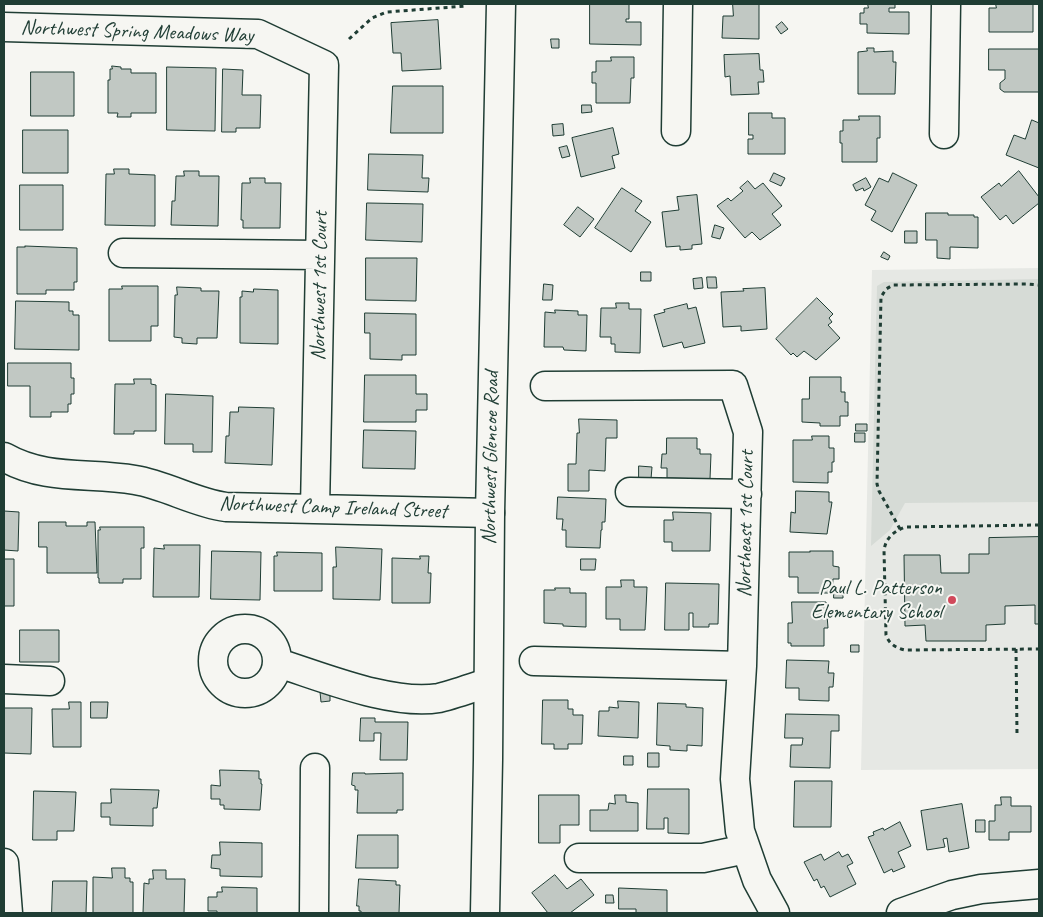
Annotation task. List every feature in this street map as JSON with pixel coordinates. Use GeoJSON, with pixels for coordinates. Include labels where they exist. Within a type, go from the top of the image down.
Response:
{"type":"FeatureCollection","features":[{"type":"Feature","properties":{"kind":"street","name":"Northwest Glencoe Road"},"geometry":{"type":"LineString","coordinates":[[484,913],[501,4]]}},
{"type":"Feature","properties":{"kind":"street"},"geometry":{"type":"LineString","coordinates":[[676,131],[678,4]]}},
{"type":"Feature","properties":{"kind":"street"},"geometry":{"type":"LineString","coordinates":[[944,134],[946,4]]}},
{"type":"Feature","properties":{"kind":"street","name":"Northwest Spring Meadows Way"},"geometry":{"type":"LineString","coordinates":[[4,28],[258,34],[324,65]]}},
{"type":"Feature","properties":{"kind":"street","name":"Northwest 1st Court"},"geometry":{"type":"LineString","coordinates":[[315,508],[324,65]]}},
{"type":"Feature","properties":{"kind":"street"},"geometry":{"type":"LineString","coordinates":[[123,253],[320,255]]}},
{"type":"Feature","properties":{"kind":"street","name":"Northeast 1st Court"},"geometry":{"type":"LineString","coordinates":[[545,386],[733,385],[748,432],[742,666],[735,778],[740,831],[757,880],[775,913]]}},
{"type":"Feature","properties":{"kind":"street","name":"Northwest Camp Ireland Street"},"geometry":{"type":"LineString","coordinates":[[4,458],[36,470],[54,474],[118,478],[150,483],[214,505],[490,512]]}},
{"type":"Feature","properties":{"kind":"street"},"geometry":{"type":"LineString","coordinates":[[630,492],[747,494]]}},
{"type":"Feature","properties":{"kind":"street"},"geometry":{"type":"LineString","coordinates":[[534,661],[742,666]]}},
{"type":"Feature","properties":{"kind":"street"},"geometry":{"type":"LineString","coordinates":[[278,663],[342,685],[406,698],[439,698],[488,683]]}},
{"type":"Feature","properties":{"kind":"street"},"geometry":{"type":"LineString","coordinates":[[4,679],[50,680]]}},
{"type":"Feature","properties":{"kind":"street"},"geometry":{"type":"LineString","coordinates":[[314,913],[315,768]]}},
{"type":"Feature","properties":{"kind":"street"},"geometry":{"type":"LineString","coordinates":[[579,858],[703,858],[746,849]]}},
{"type":"Feature","properties":{"kind":"street"},"geometry":{"type":"LineString","coordinates":[[4,863],[8,913]]}},
{"type":"Feature","properties":{"kind":"street"},"geometry":{"type":"LineString","coordinates":[[901,913],[952,895],[981,889],[1039,884]]}},
{"type":"Feature","properties":{"kind":"path"},"geometry":{"type":"LineString","coordinates":[[349,39],[372,18],[387,12],[466,6]]}},
{"type":"Feature","properties":{"kind":"path"},"geometry":{"type":"LineString","coordinates":[[900,529],[876,484],[881,297],[893,285],[1039,285]]}},
{"type":"Feature","properties":{"kind":"path"},"geometry":{"type":"LineString","coordinates":[[1039,525],[913,526],[900,529],[890,535],[884,550],[885,621],[888,640],[899,649],[1039,649]]}},
{"type":"Feature","properties":{"kind":"path"},"geometry":{"type":"LineString","coordinates":[[1016,649],[1017,734]]}},
{"type":"Feature","properties":{"kind":"shaded area","name":"Paul L. Patterson Elementary School"},"geometry":{"type":"Polygon","coordinates":[[[1039,268],[1039,769],[861,770],[872,270],[1039,268]]]}},
{"type":"Feature","properties":{"kind":"shaded area"},"geometry":{"type":"Polygon","coordinates":[[[1039,279],[1039,502],[905,503],[890,530],[871,546],[877,286],[884,282],[1039,279]]]}},
{"type":"Feature","properties":{"kind":"building"},"geometry":{"type":"Polygon","coordinates":[[[590,4],[629,4],[629,19],[626,19],[626,22],[641,22],[641,45],[590,44],[590,4]]]}},
{"type":"Feature","properties":{"kind":"building"},"geometry":{"type":"Polygon","coordinates":[[[733,4],[759,4],[759,39],[722,38],[723,16],[733,16],[733,4]]]}},
{"type":"Feature","properties":{"kind":"building"},"geometry":{"type":"Polygon","coordinates":[[[868,4],[895,4],[895,8],[889,8],[889,12],[909,12],[909,34],[867,33],[867,24],[860,24],[860,13],[864,13],[864,8],[868,8],[868,4]]]}},
{"type":"Feature","properties":{"kind":"building"},"geometry":{"type":"Polygon","coordinates":[[[996,4],[1033,4],[1033,32],[989,32],[989,8],[996,8],[996,4]]]}},
{"type":"Feature","properties":{"kind":"building"},"geometry":{"type":"Polygon","coordinates":[[[438,20],[441,69],[402,71],[401,53],[393,53],[391,23],[438,20]]]}},
{"type":"Feature","properties":{"kind":"building"},"geometry":{"type":"Polygon","coordinates":[[[782,22],[788,29],[781,34],[776,27],[782,22]]]}},
{"type":"Feature","properties":{"kind":"building"},"geometry":{"type":"Polygon","coordinates":[[[551,39],[559,39],[559,48],[552,48],[551,39]]]}},
{"type":"Feature","properties":{"kind":"building"},"geometry":{"type":"Polygon","coordinates":[[[867,48],[874,48],[874,52],[893,51],[893,62],[896,62],[895,94],[858,94],[858,52],[867,51],[867,48]]]}},
{"type":"Feature","properties":{"kind":"building"},"geometry":{"type":"Polygon","coordinates":[[[989,49],[1039,49],[1039,92],[1004,92],[1000,89],[1000,83],[1005,79],[1005,70],[989,70],[989,49]]]}},
{"type":"Feature","properties":{"kind":"building"},"geometry":{"type":"Polygon","coordinates":[[[759,54],[760,70],[763,70],[764,82],[758,82],[759,94],[731,95],[730,76],[725,77],[724,55],[759,54]]]}},
{"type":"Feature","properties":{"kind":"building"},"geometry":{"type":"Polygon","coordinates":[[[611,57],[634,57],[634,78],[631,78],[630,103],[596,103],[596,83],[592,83],[592,72],[596,72],[596,61],[611,61],[611,57]]]}},
{"type":"Feature","properties":{"kind":"building"},"geometry":{"type":"Polygon","coordinates":[[[112,66],[121,67],[121,69],[131,69],[131,73],[156,73],[156,113],[131,113],[131,117],[117,117],[118,113],[108,113],[108,80],[110,80],[110,69],[112,69],[112,66]]]}},
{"type":"Feature","properties":{"kind":"building"},"geometry":{"type":"Polygon","coordinates":[[[167,67],[216,68],[215,131],[167,130],[167,67]]]}},
{"type":"Feature","properties":{"kind":"building"},"geometry":{"type":"Polygon","coordinates":[[[223,69],[243,70],[242,95],[261,95],[260,128],[236,128],[236,132],[222,132],[223,69]]]}},
{"type":"Feature","properties":{"kind":"building"},"geometry":{"type":"Polygon","coordinates":[[[31,72],[74,72],[74,116],[31,116],[31,72]]]}},
{"type":"Feature","properties":{"kind":"building"},"geometry":{"type":"Polygon","coordinates":[[[393,86],[443,86],[443,133],[391,133],[393,86]]]}},
{"type":"Feature","properties":{"kind":"building"},"geometry":{"type":"Polygon","coordinates":[[[582,105],[591,105],[592,112],[582,113],[582,105]]]}},
{"type":"Feature","properties":{"kind":"building"},"geometry":{"type":"Polygon","coordinates":[[[749,113],[772,113],[772,118],[785,118],[785,154],[748,154],[748,139],[753,139],[753,135],[749,135],[749,113]]]}},
{"type":"Feature","properties":{"kind":"building"},"geometry":{"type":"Polygon","coordinates":[[[859,116],[880,116],[880,138],[877,138],[877,162],[842,162],[840,131],[843,131],[843,120],[859,120],[859,116]]]}},
{"type":"Feature","properties":{"kind":"building"},"geometry":{"type":"Polygon","coordinates":[[[1032,120],[1039,123],[1039,168],[1006,155],[1014,135],[1025,139],[1032,120]]]}},
{"type":"Feature","properties":{"kind":"building"},"geometry":{"type":"Polygon","coordinates":[[[563,124],[564,135],[553,136],[552,125],[563,124]]]}},
{"type":"Feature","properties":{"kind":"building"},"geometry":{"type":"Polygon","coordinates":[[[613,128],[619,154],[612,156],[615,168],[581,177],[572,138],[613,128]]]}},
{"type":"Feature","properties":{"kind":"building"},"geometry":{"type":"Polygon","coordinates":[[[23,130],[68,130],[68,173],[23,173],[23,130]]]}},
{"type":"Feature","properties":{"kind":"building"},"geometry":{"type":"Polygon","coordinates":[[[567,146],[570,156],[562,158],[559,148],[567,146]]]}},
{"type":"Feature","properties":{"kind":"building"},"geometry":{"type":"Polygon","coordinates":[[[369,154],[423,155],[422,178],[429,178],[428,192],[368,190],[369,154]]]}},
{"type":"Feature","properties":{"kind":"building"},"geometry":{"type":"Polygon","coordinates":[[[114,169],[129,169],[129,174],[155,175],[155,226],[105,225],[106,174],[114,174],[114,169]]]}},
{"type":"Feature","properties":{"kind":"building"},"geometry":{"type":"Polygon","coordinates":[[[184,171],[199,171],[199,176],[219,176],[218,226],[171,225],[172,201],[175,201],[176,176],[184,176],[184,171]]]}},
{"type":"Feature","properties":{"kind":"building"},"geometry":{"type":"Polygon","coordinates":[[[1019,171],[1039,197],[1039,203],[1013,224],[1006,215],[1000,220],[981,197],[999,183],[1001,186],[1019,171]]]}},
{"type":"Feature","properties":{"kind":"building"},"geometry":{"type":"Polygon","coordinates":[[[774,173],[785,178],[781,186],[770,181],[774,173]]]}},
{"type":"Feature","properties":{"kind":"building"},"geometry":{"type":"Polygon","coordinates":[[[893,173],[917,185],[892,232],[871,220],[876,211],[865,205],[879,178],[888,182],[893,173]]]}},
{"type":"Feature","properties":{"kind":"building"},"geometry":{"type":"Polygon","coordinates":[[[250,178],[265,178],[265,183],[281,183],[280,228],[243,228],[243,220],[241,220],[242,183],[250,183],[250,178]]]}},
{"type":"Feature","properties":{"kind":"building"},"geometry":{"type":"Polygon","coordinates":[[[866,178],[871,187],[864,191],[863,188],[856,191],[853,185],[866,178]]]}},
{"type":"Feature","properties":{"kind":"building"},"geometry":{"type":"Polygon","coordinates":[[[748,181],[755,189],[763,183],[782,206],[772,214],[781,225],[760,240],[752,232],[745,238],[717,206],[728,198],[731,201],[743,191],[740,188],[748,181]]]}},
{"type":"Feature","properties":{"kind":"building"},"geometry":{"type":"Polygon","coordinates":[[[20,185],[63,185],[63,230],[20,230],[20,185]]]}},
{"type":"Feature","properties":{"kind":"building"},"geometry":{"type":"Polygon","coordinates":[[[622,188],[642,201],[635,211],[651,222],[631,252],[595,228],[622,188]]]}},
{"type":"Feature","properties":{"kind":"building"},"geometry":{"type":"Polygon","coordinates":[[[697,195],[702,244],[692,245],[692,249],[680,250],[680,246],[666,247],[662,212],[679,210],[677,197],[697,195]]]}},
{"type":"Feature","properties":{"kind":"building"},"geometry":{"type":"Polygon","coordinates":[[[367,203],[423,204],[422,242],[366,240],[367,203]]]}},
{"type":"Feature","properties":{"kind":"building"},"geometry":{"type":"Polygon","coordinates":[[[578,207],[594,219],[580,237],[564,225],[578,207]]]}},
{"type":"Feature","properties":{"kind":"building"},"geometry":{"type":"Polygon","coordinates":[[[926,213],[974,215],[974,217],[978,217],[978,248],[950,247],[950,259],[937,258],[937,240],[926,240],[926,213]]]}},
{"type":"Feature","properties":{"kind":"building"},"geometry":{"type":"Polygon","coordinates":[[[715,225],[724,228],[720,239],[712,237],[715,225]]]}},
{"type":"Feature","properties":{"kind":"building"},"geometry":{"type":"Polygon","coordinates":[[[905,231],[917,231],[917,243],[905,243],[905,231]]]}},
{"type":"Feature","properties":{"kind":"building"},"geometry":{"type":"Polygon","coordinates":[[[17,247],[77,248],[77,282],[74,282],[74,290],[46,290],[46,294],[17,294],[17,247]]]}},
{"type":"Feature","properties":{"kind":"building"},"geometry":{"type":"Polygon","coordinates":[[[884,252],[890,256],[888,260],[881,257],[884,252]]]}},
{"type":"Feature","properties":{"kind":"building"},"geometry":{"type":"Polygon","coordinates":[[[366,258],[417,258],[416,301],[366,300],[366,258]]]}},
{"type":"Feature","properties":{"kind":"building"},"geometry":{"type":"Polygon","coordinates":[[[641,272],[651,272],[651,281],[641,281],[641,272]]]}},
{"type":"Feature","properties":{"kind":"building"},"geometry":{"type":"Polygon","coordinates":[[[707,277],[716,277],[717,288],[708,288],[707,277]]]}},
{"type":"Feature","properties":{"kind":"building"},"geometry":{"type":"Polygon","coordinates":[[[702,278],[703,288],[694,289],[693,279],[702,278]]]}},
{"type":"Feature","properties":{"kind":"building"},"geometry":{"type":"Polygon","coordinates":[[[544,284],[553,285],[552,300],[543,300],[544,284]]]}},
{"type":"Feature","properties":{"kind":"building"},"geometry":{"type":"Polygon","coordinates":[[[122,286],[158,286],[158,326],[151,326],[151,341],[109,341],[109,289],[122,289],[122,286]]]}},
{"type":"Feature","properties":{"kind":"building"},"geometry":{"type":"Polygon","coordinates":[[[177,287],[201,288],[201,291],[219,291],[217,338],[197,338],[197,344],[182,343],[182,338],[174,337],[175,295],[177,295],[177,287]]]}},
{"type":"Feature","properties":{"kind":"building"},"geometry":{"type":"Polygon","coordinates":[[[765,288],[767,329],[741,331],[741,326],[723,327],[721,292],[765,288]]]}},
{"type":"Feature","properties":{"kind":"building"},"geometry":{"type":"Polygon","coordinates":[[[254,289],[278,290],[278,344],[240,343],[240,297],[242,297],[242,291],[253,292],[254,289]]]}},
{"type":"Feature","properties":{"kind":"building"},"geometry":{"type":"Polygon","coordinates":[[[817,298],[833,314],[829,318],[832,322],[828,325],[840,338],[816,360],[804,351],[797,357],[793,353],[791,355],[776,339],[817,298]]]}},
{"type":"Feature","properties":{"kind":"building"},"geometry":{"type":"Polygon","coordinates":[[[16,301],[69,302],[69,311],[73,311],[73,315],[79,315],[79,350],[15,349],[16,301]]]}},
{"type":"Feature","properties":{"kind":"building"},"geometry":{"type":"Polygon","coordinates":[[[616,303],[629,303],[629,309],[641,309],[640,353],[615,352],[615,344],[611,344],[611,337],[600,337],[601,308],[616,308],[616,303]]]}},
{"type":"Feature","properties":{"kind":"building"},"geometry":{"type":"Polygon","coordinates":[[[687,304],[688,309],[696,307],[705,343],[684,348],[682,342],[663,347],[654,315],[665,312],[664,310],[687,304]]]}},
{"type":"Feature","properties":{"kind":"building"},"geometry":{"type":"Polygon","coordinates":[[[555,310],[578,311],[578,315],[587,315],[586,351],[564,350],[563,347],[544,347],[545,312],[555,313],[555,310]]]}},
{"type":"Feature","properties":{"kind":"building"},"geometry":{"type":"Polygon","coordinates":[[[365,313],[416,314],[416,355],[402,355],[402,360],[370,359],[370,333],[365,333],[365,313]]]}},
{"type":"Feature","properties":{"kind":"building"},"geometry":{"type":"Polygon","coordinates":[[[8,363],[71,363],[71,378],[74,378],[74,394],[71,394],[71,404],[68,404],[68,412],[51,412],[51,417],[30,417],[30,386],[8,386],[8,363]]]}},
{"type":"Feature","properties":{"kind":"building"},"geometry":{"type":"Polygon","coordinates":[[[365,375],[416,375],[416,394],[427,394],[427,410],[416,410],[416,422],[364,422],[365,375]]]}},
{"type":"Feature","properties":{"kind":"building"},"geometry":{"type":"Polygon","coordinates":[[[810,377],[841,377],[841,392],[845,392],[845,402],[848,402],[848,416],[840,416],[840,426],[820,426],[820,423],[802,422],[802,399],[809,399],[810,377]]]}},
{"type":"Feature","properties":{"kind":"building"},"geometry":{"type":"Polygon","coordinates":[[[134,379],[151,379],[151,384],[156,385],[156,431],[134,431],[134,434],[114,434],[115,384],[134,384],[134,379]]]}},
{"type":"Feature","properties":{"kind":"building"},"geometry":{"type":"Polygon","coordinates":[[[166,394],[213,396],[212,452],[193,452],[193,444],[165,444],[166,394]]]}},
{"type":"Feature","properties":{"kind":"building"},"geometry":{"type":"Polygon","coordinates":[[[239,407],[274,408],[272,465],[225,463],[226,436],[229,436],[230,412],[238,412],[239,407]]]}},
{"type":"Feature","properties":{"kind":"building"},"geometry":{"type":"Polygon","coordinates":[[[579,419],[617,420],[617,438],[606,438],[605,471],[589,470],[589,491],[568,491],[568,464],[576,464],[579,419]]]}},
{"type":"Feature","properties":{"kind":"building"},"geometry":{"type":"Polygon","coordinates":[[[856,424],[867,424],[867,431],[856,431],[856,424]]]}},
{"type":"Feature","properties":{"kind":"building"},"geometry":{"type":"Polygon","coordinates":[[[364,430],[416,431],[415,469],[363,468],[364,430]]]}},
{"type":"Feature","properties":{"kind":"building"},"geometry":{"type":"Polygon","coordinates":[[[855,433],[865,433],[865,442],[855,442],[855,433]]]}},
{"type":"Feature","properties":{"kind":"building"},"geometry":{"type":"Polygon","coordinates":[[[812,436],[829,436],[829,448],[834,448],[834,462],[832,462],[832,472],[828,472],[828,483],[793,482],[793,440],[812,440],[812,436]]]}},
{"type":"Feature","properties":{"kind":"building"},"geometry":{"type":"Polygon","coordinates":[[[667,438],[697,438],[697,449],[700,449],[700,454],[711,454],[710,479],[667,478],[667,468],[661,468],[662,454],[666,454],[667,438]]]}},
{"type":"Feature","properties":{"kind":"building"},"geometry":{"type":"Polygon","coordinates":[[[639,466],[652,467],[651,479],[639,479],[639,466]]]}},
{"type":"Feature","properties":{"kind":"building"},"geometry":{"type":"Polygon","coordinates":[[[796,491],[829,492],[829,502],[832,502],[827,534],[790,532],[791,512],[795,513],[796,491]]]}},
{"type":"Feature","properties":{"kind":"building"},"geometry":{"type":"Polygon","coordinates":[[[558,497],[606,499],[605,522],[602,522],[600,548],[566,547],[566,530],[562,530],[563,519],[557,519],[558,497]]]}},
{"type":"Feature","properties":{"kind":"building"},"geometry":{"type":"Polygon","coordinates":[[[4,511],[19,512],[18,551],[4,550],[4,511]]]}},
{"type":"Feature","properties":{"kind":"building"},"geometry":{"type":"Polygon","coordinates":[[[673,512],[711,513],[710,551],[672,551],[672,542],[664,542],[664,520],[673,520],[673,512]]]}},
{"type":"Feature","properties":{"kind":"building"},"geometry":{"type":"Polygon","coordinates":[[[39,522],[66,522],[66,526],[87,526],[87,522],[95,522],[97,573],[47,573],[47,547],[39,547],[39,522]]]}},
{"type":"Feature","properties":{"kind":"building"},"geometry":{"type":"Polygon","coordinates":[[[100,527],[144,527],[144,548],[141,548],[141,579],[123,579],[123,583],[99,583],[98,530],[100,530],[100,527]]]}},
{"type":"Feature","properties":{"kind":"building"},"geometry":{"type":"Polygon","coordinates":[[[1039,537],[1039,624],[1035,624],[1035,605],[1005,606],[1005,624],[986,625],[986,641],[926,641],[925,625],[905,626],[904,555],[940,555],[941,573],[969,573],[969,554],[989,554],[989,538],[1039,537]]]}},
{"type":"Feature","properties":{"kind":"building"},"geometry":{"type":"Polygon","coordinates":[[[164,545],[200,545],[199,597],[153,597],[154,548],[164,549],[164,545]]]}},
{"type":"Feature","properties":{"kind":"building"},"geometry":{"type":"Polygon","coordinates":[[[336,547],[382,549],[380,600],[333,599],[333,567],[336,567],[336,547]]]}},
{"type":"Feature","properties":{"kind":"building"},"geometry":{"type":"Polygon","coordinates":[[[212,551],[261,552],[260,600],[211,599],[212,551]]]}},
{"type":"Feature","properties":{"kind":"building"},"geometry":{"type":"Polygon","coordinates":[[[833,551],[833,566],[839,567],[839,579],[833,579],[832,593],[798,593],[798,577],[789,577],[789,552],[833,551]]]}},
{"type":"Feature","properties":{"kind":"building"},"geometry":{"type":"Polygon","coordinates":[[[277,552],[322,553],[322,591],[274,591],[274,556],[277,556],[277,552]]]}},
{"type":"Feature","properties":{"kind":"building"},"geometry":{"type":"Polygon","coordinates":[[[420,556],[429,556],[428,573],[431,573],[430,603],[392,603],[392,558],[420,559],[420,556]]]}},
{"type":"Feature","properties":{"kind":"building"},"geometry":{"type":"Polygon","coordinates":[[[4,559],[14,559],[14,606],[4,606],[4,559]]]}},
{"type":"Feature","properties":{"kind":"building"},"geometry":{"type":"Polygon","coordinates":[[[581,559],[596,559],[595,570],[581,570],[581,559]]]}},
{"type":"Feature","properties":{"kind":"building"},"geometry":{"type":"Polygon","coordinates":[[[621,580],[634,580],[634,587],[647,587],[645,630],[620,630],[620,619],[606,619],[606,587],[621,587],[621,580]]]}},
{"type":"Feature","properties":{"kind":"building"},"geometry":{"type":"Polygon","coordinates":[[[666,583],[719,584],[718,624],[709,624],[709,627],[693,627],[693,613],[689,613],[689,630],[665,630],[666,583]]]}},
{"type":"Feature","properties":{"kind":"building"},"geometry":{"type":"Polygon","coordinates":[[[555,588],[570,588],[570,593],[586,593],[586,627],[544,623],[544,590],[555,590],[555,588]]]}},
{"type":"Feature","properties":{"kind":"building"},"geometry":{"type":"Polygon","coordinates":[[[834,592],[843,592],[843,598],[834,598],[834,592]]]}},
{"type":"Feature","properties":{"kind":"building"},"geometry":{"type":"Polygon","coordinates":[[[792,602],[826,602],[828,628],[824,628],[824,646],[791,646],[791,643],[788,643],[788,623],[792,623],[792,602]]]}},
{"type":"Feature","properties":{"kind":"building"},"geometry":{"type":"Polygon","coordinates":[[[20,630],[59,630],[59,662],[20,662],[20,630]]]}},
{"type":"Feature","properties":{"kind":"building"},"geometry":{"type":"Polygon","coordinates":[[[851,645],[859,645],[859,652],[851,652],[851,645]]]}},
{"type":"Feature","properties":{"kind":"building"},"geometry":{"type":"Polygon","coordinates":[[[787,660],[829,661],[828,673],[834,673],[833,687],[829,687],[829,701],[799,700],[799,688],[786,688],[787,660]]]}},
{"type":"Feature","properties":{"kind":"building"},"geometry":{"type":"Polygon","coordinates":[[[330,691],[330,701],[321,702],[320,692],[330,691]]]}},
{"type":"Feature","properties":{"kind":"building"},"geometry":{"type":"Polygon","coordinates":[[[543,700],[568,700],[568,709],[573,709],[573,715],[583,715],[582,744],[568,744],[568,749],[554,749],[554,744],[542,744],[543,700]]]}},
{"type":"Feature","properties":{"kind":"building"},"geometry":{"type":"Polygon","coordinates":[[[618,701],[639,702],[638,738],[598,736],[599,711],[609,711],[609,707],[618,708],[618,701]]]}},
{"type":"Feature","properties":{"kind":"building"},"geometry":{"type":"Polygon","coordinates":[[[69,702],[81,702],[81,747],[53,747],[52,709],[69,709],[69,702]]]}},
{"type":"Feature","properties":{"kind":"building"},"geometry":{"type":"Polygon","coordinates":[[[91,702],[108,702],[107,718],[91,718],[91,702]]]}},
{"type":"Feature","properties":{"kind":"building"},"geometry":{"type":"Polygon","coordinates":[[[658,703],[686,704],[686,707],[703,708],[702,746],[687,745],[687,751],[670,750],[670,746],[657,745],[658,703]]]}},
{"type":"Feature","properties":{"kind":"building"},"geometry":{"type":"Polygon","coordinates":[[[4,708],[32,708],[31,754],[4,753],[4,708]]]}},
{"type":"Feature","properties":{"kind":"building"},"geometry":{"type":"Polygon","coordinates":[[[786,714],[839,715],[839,731],[831,731],[830,768],[790,767],[791,745],[802,745],[803,738],[785,738],[786,714]]]}},
{"type":"Feature","properties":{"kind":"building"},"geometry":{"type":"Polygon","coordinates":[[[361,718],[375,718],[375,722],[408,722],[407,760],[380,760],[381,733],[374,733],[374,741],[360,741],[361,718]]]}},
{"type":"Feature","properties":{"kind":"building"},"geometry":{"type":"Polygon","coordinates":[[[648,753],[659,753],[659,767],[648,767],[648,753]]]}},
{"type":"Feature","properties":{"kind":"building"},"geometry":{"type":"Polygon","coordinates":[[[624,756],[633,756],[633,765],[624,765],[624,756]]]}},
{"type":"Feature","properties":{"kind":"building"},"geometry":{"type":"Polygon","coordinates":[[[220,770],[259,771],[259,779],[261,779],[262,784],[260,810],[224,809],[224,805],[220,805],[220,799],[211,799],[211,785],[220,786],[220,770]]]}},
{"type":"Feature","properties":{"kind":"building"},"geometry":{"type":"Polygon","coordinates":[[[353,773],[403,773],[403,810],[397,810],[397,813],[357,813],[358,790],[355,790],[355,786],[352,785],[353,773]]]}},
{"type":"Feature","properties":{"kind":"building"},"geometry":{"type":"Polygon","coordinates":[[[795,781],[832,781],[831,827],[794,827],[795,781]]]}},
{"type":"Feature","properties":{"kind":"building"},"geometry":{"type":"Polygon","coordinates":[[[111,789],[159,790],[157,808],[153,808],[153,826],[110,825],[110,817],[101,817],[101,803],[111,803],[111,789]]]}},
{"type":"Feature","properties":{"kind":"building"},"geometry":{"type":"Polygon","coordinates":[[[648,789],[689,789],[689,834],[668,833],[668,818],[664,818],[664,829],[647,829],[648,789]]]}},
{"type":"Feature","properties":{"kind":"building"},"geometry":{"type":"Polygon","coordinates":[[[34,791],[76,792],[74,831],[57,831],[57,840],[33,840],[34,791]]]}},
{"type":"Feature","properties":{"kind":"building"},"geometry":{"type":"Polygon","coordinates":[[[539,795],[579,795],[579,825],[560,825],[560,843],[539,843],[539,795]]]}},
{"type":"Feature","properties":{"kind":"building"},"geometry":{"type":"Polygon","coordinates":[[[615,795],[626,795],[626,802],[638,803],[638,831],[590,831],[590,810],[608,810],[609,803],[615,804],[615,795]]]}},
{"type":"Feature","properties":{"kind":"building"},"geometry":{"type":"Polygon","coordinates":[[[1001,797],[1011,797],[1011,806],[1031,806],[1031,832],[1009,832],[1009,840],[989,840],[989,821],[995,821],[995,805],[1001,805],[1001,797]]]}},
{"type":"Feature","properties":{"kind":"building"},"geometry":{"type":"Polygon","coordinates":[[[962,804],[969,848],[949,852],[947,838],[943,839],[945,847],[927,850],[921,811],[962,804]]]}},
{"type":"Feature","properties":{"kind":"building"},"geometry":{"type":"Polygon","coordinates":[[[976,820],[985,820],[985,832],[976,832],[976,820]]]}},
{"type":"Feature","properties":{"kind":"building"},"geometry":{"type":"Polygon","coordinates":[[[900,822],[911,846],[898,852],[905,867],[893,872],[892,869],[884,873],[868,837],[874,835],[873,832],[883,828],[884,830],[900,822]]]}},
{"type":"Feature","properties":{"kind":"building"},"geometry":{"type":"Polygon","coordinates":[[[358,835],[398,835],[398,868],[356,868],[358,835]]]}},
{"type":"Feature","properties":{"kind":"building"},"geometry":{"type":"Polygon","coordinates":[[[220,842],[262,843],[262,877],[220,876],[220,869],[211,868],[212,855],[220,855],[220,842]]]}},
{"type":"Feature","properties":{"kind":"building"},"geometry":{"type":"Polygon","coordinates":[[[839,852],[842,857],[848,854],[853,863],[847,866],[856,884],[830,897],[824,886],[821,888],[817,879],[814,881],[804,862],[821,854],[824,860],[839,852]]]}},
{"type":"Feature","properties":{"kind":"building"},"geometry":{"type":"Polygon","coordinates":[[[112,868],[125,868],[125,878],[130,878],[130,882],[133,882],[133,913],[93,913],[93,877],[112,878],[112,868]]]}},
{"type":"Feature","properties":{"kind":"building"},"geometry":{"type":"Polygon","coordinates":[[[153,870],[166,870],[166,879],[185,879],[184,913],[143,913],[144,883],[149,884],[149,879],[153,879],[153,870]]]}},
{"type":"Feature","properties":{"kind":"building"},"geometry":{"type":"Polygon","coordinates":[[[555,875],[567,889],[581,879],[594,895],[570,913],[548,913],[532,893],[555,875]]]}},
{"type":"Feature","properties":{"kind":"building"},"geometry":{"type":"Polygon","coordinates":[[[359,879],[396,881],[396,885],[400,885],[399,913],[361,913],[359,906],[357,906],[359,879]]]}},
{"type":"Feature","properties":{"kind":"building"},"geometry":{"type":"Polygon","coordinates":[[[53,881],[87,881],[86,913],[52,913],[53,881]]]}},
{"type":"Feature","properties":{"kind":"building"},"geometry":{"type":"Polygon","coordinates":[[[222,887],[257,888],[257,913],[217,913],[217,911],[208,911],[208,897],[217,897],[217,892],[222,892],[222,887]]]}},
{"type":"Feature","properties":{"kind":"building"},"geometry":{"type":"Polygon","coordinates":[[[619,888],[667,890],[667,913],[636,913],[636,909],[619,909],[619,888]]]}},
{"type":"Feature","properties":{"kind":"building"},"geometry":{"type":"Polygon","coordinates":[[[606,895],[613,895],[614,903],[606,903],[606,895]]]}},
{"type":"Feature","properties":{"kind":"place","name":"Paul L. Patterson Elementary School"},"geometry":{"type":"Point","coordinates":[952,600]}}]}
